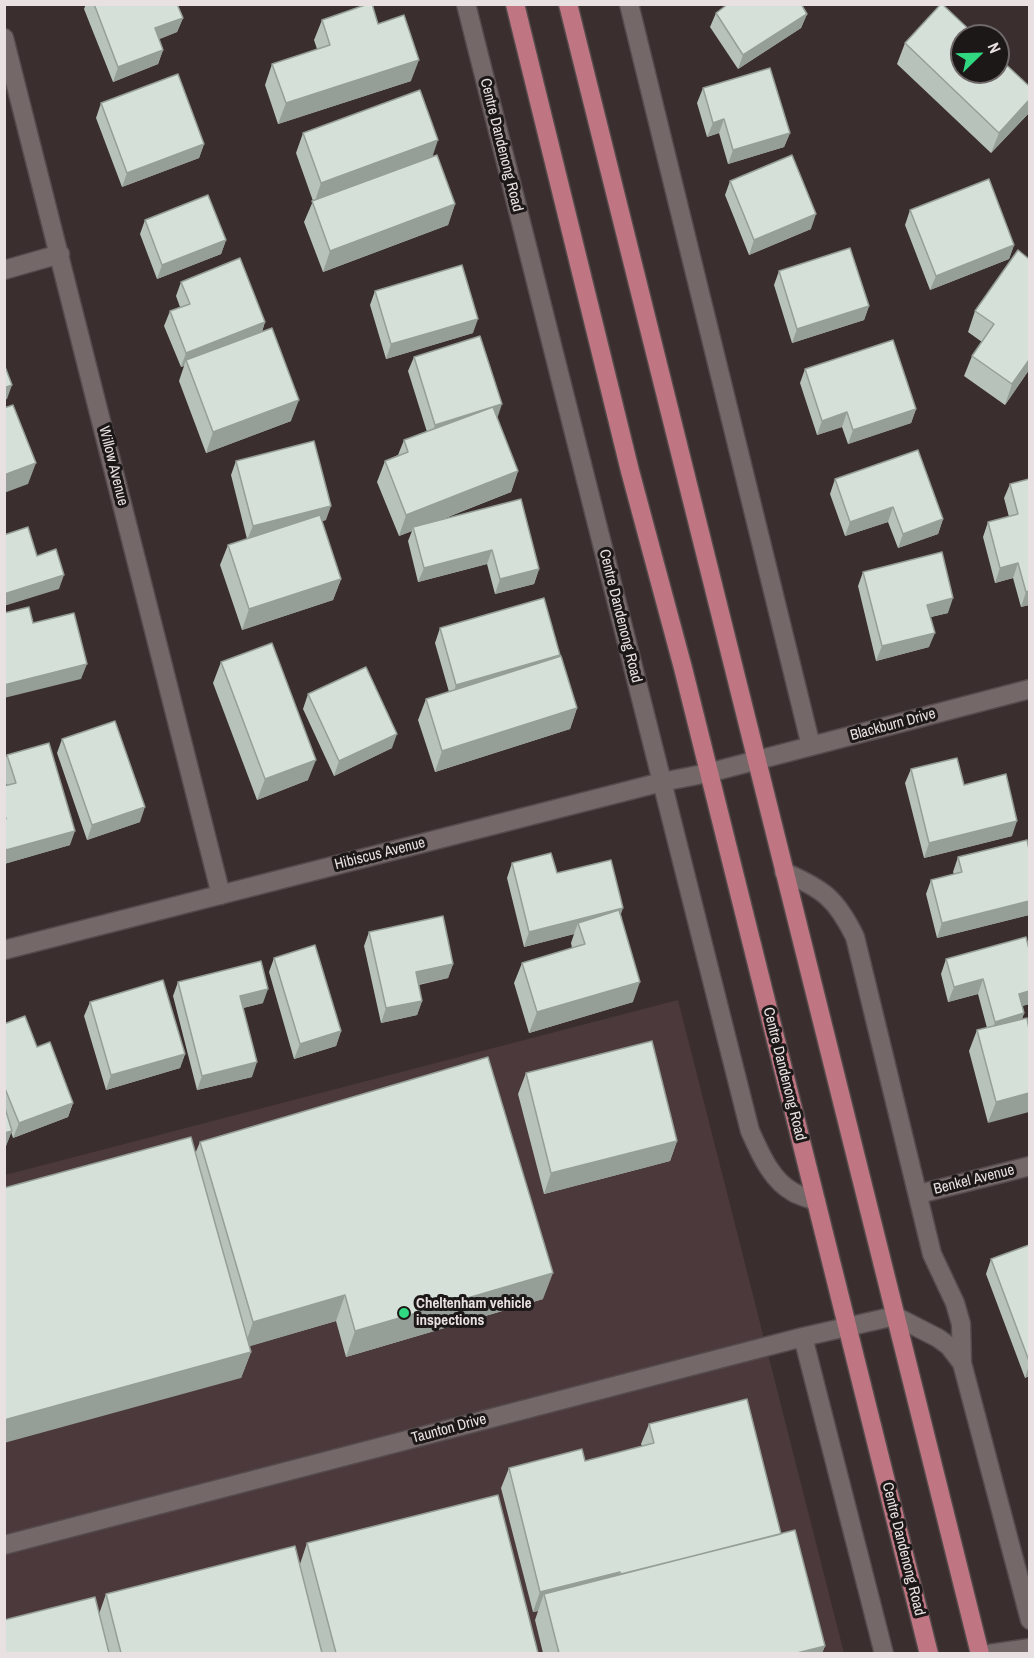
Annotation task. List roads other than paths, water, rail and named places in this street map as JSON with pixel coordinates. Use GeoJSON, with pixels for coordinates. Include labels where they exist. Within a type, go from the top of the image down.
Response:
{"type":"FeatureCollection","features":[{"type":"Feature","properties":{"kind":"main road","name":"Centre Dandenong Road"},"geometry":{"type":"LineString","coordinates":[[515,4],[630,471],[683,668],[929,1653]]}},
{"type":"Feature","properties":{"kind":"main road"},"geometry":{"type":"LineString","coordinates":[[568,4],[980,1653]]}},
{"type":"Feature","properties":{"kind":"street","name":"Centre Dandenong Road"},"geometry":{"type":"LineString","coordinates":[[466,4],[750,1131],[761,1156],[776,1178],[792,1192],[816,1201]]}},
{"type":"Feature","properties":{"kind":"street"},"geometry":{"type":"LineString","coordinates":[[629,4],[811,746]]}},
{"type":"Feature","properties":{"kind":"street","name":"Willow Avenue"},"geometry":{"type":"LineString","coordinates":[[4,38],[221,895]]}},
{"type":"Feature","properties":{"kind":"street"},"geometry":{"type":"LineString","coordinates":[[4,270],[60,254]]}},
{"type":"Feature","properties":{"kind":"street","name":"Blackburn Drive"},"geometry":{"type":"LineString","coordinates":[[757,760],[1029,689]]}},
{"type":"Feature","properties":{"kind":"street","name":"Hibiscus Avenue"},"geometry":{"type":"LineString","coordinates":[[4,950],[662,782],[757,760]]}},
{"type":"Feature","properties":{"kind":"street"},"geometry":{"type":"LineString","coordinates":[[784,872],[813,885],[832,899],[845,916],[855,937],[932,1254],[955,1303],[961,1324],[962,1363],[1029,1620]]}},
{"type":"Feature","properties":{"kind":"street","name":"Benkel Avenue"},"geometry":{"type":"LineString","coordinates":[[919,1194],[1029,1166]]}},
{"type":"Feature","properties":{"kind":"street"},"geometry":{"type":"LineString","coordinates":[[895,1316],[938,1338],[949,1346],[962,1363]]}},
{"type":"Feature","properties":{"kind":"street","name":"Taunton Drive"},"geometry":{"type":"LineString","coordinates":[[4,1545],[802,1337],[895,1316]]}},
{"type":"Feature","properties":{"kind":"street"},"geometry":{"type":"LineString","coordinates":[[802,1337],[884,1653]]}},
{"type":"Feature","properties":{"kind":"street"},"geometry":{"type":"LineString","coordinates":[[989,1653],[1029,1648]]}},
{"type":"Feature","properties":{"kind":"place","name":"Cheltenham vehicle inspections"},"geometry":{"type":"Point","coordinates":[404,1313]}}]}
